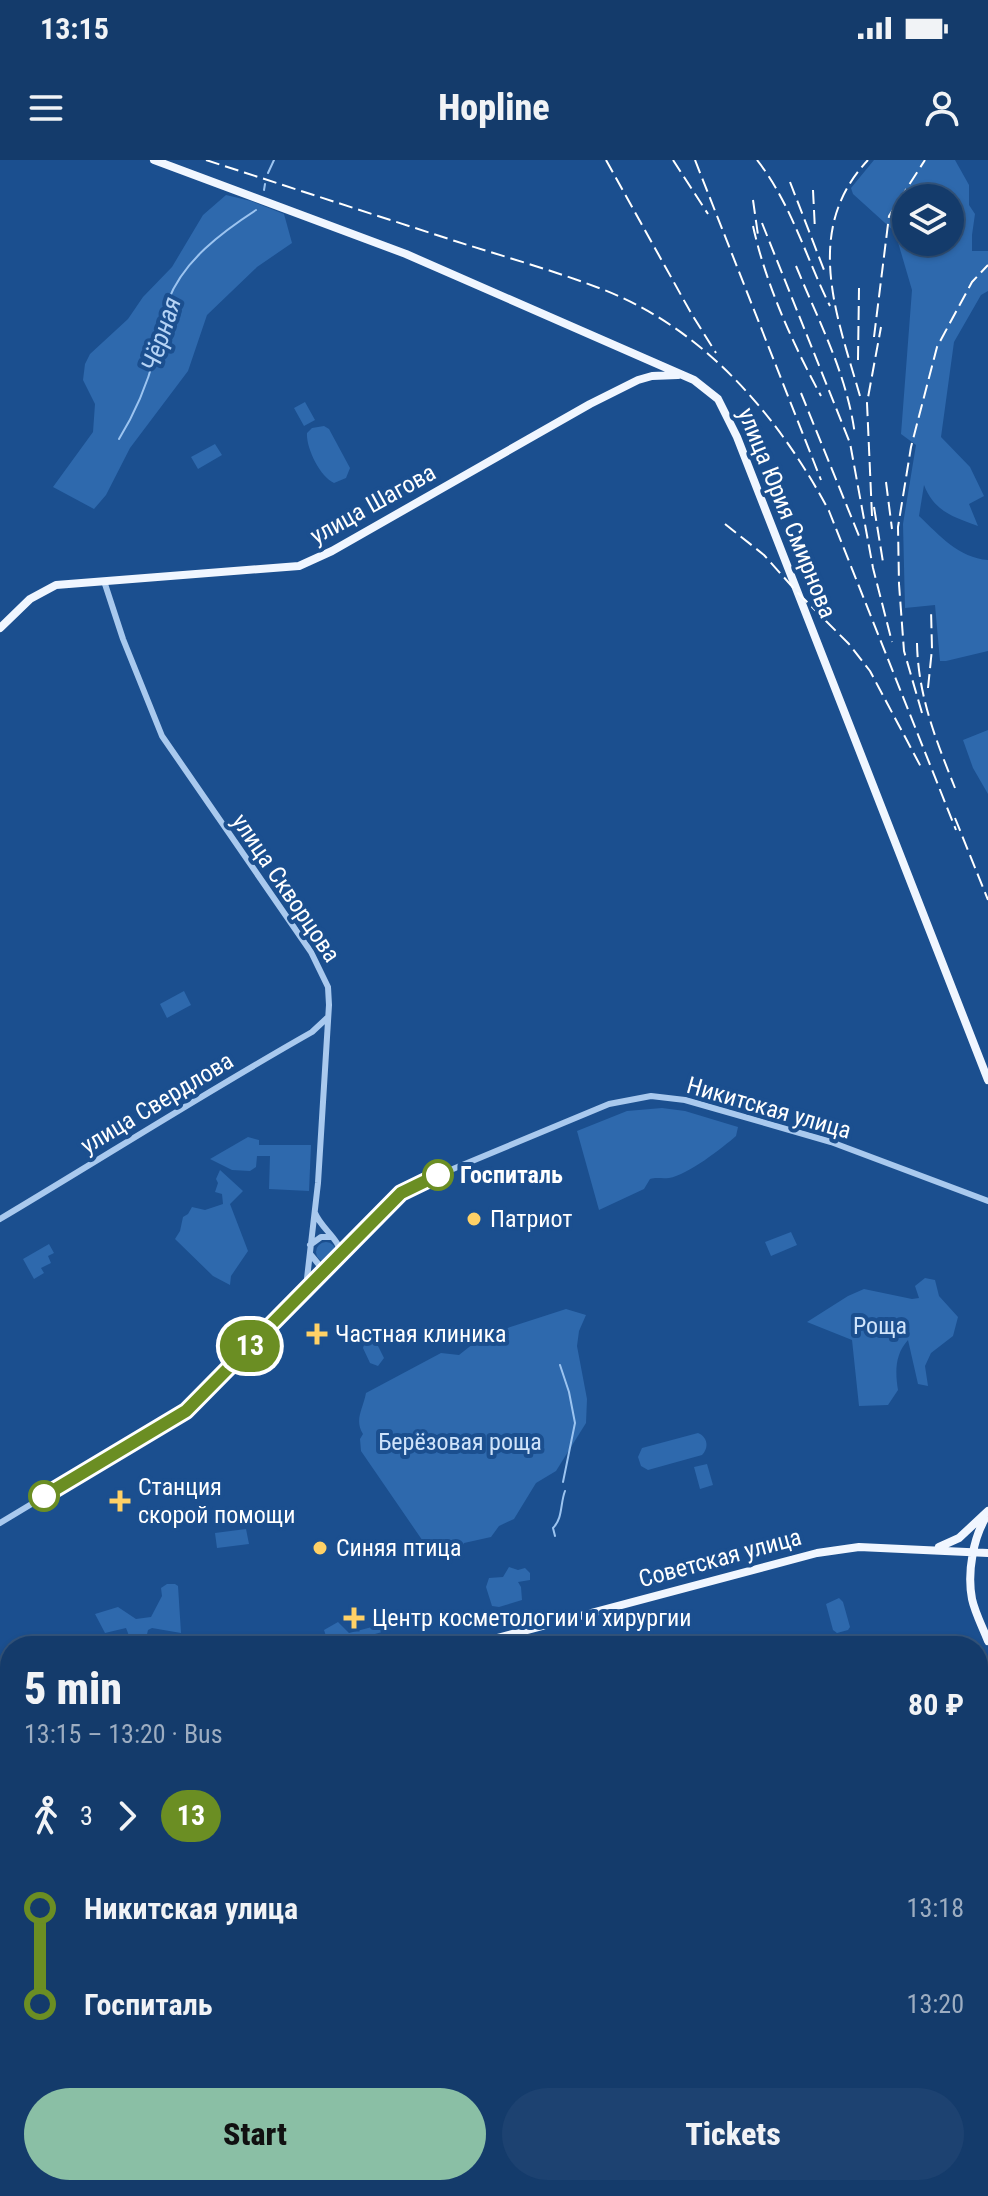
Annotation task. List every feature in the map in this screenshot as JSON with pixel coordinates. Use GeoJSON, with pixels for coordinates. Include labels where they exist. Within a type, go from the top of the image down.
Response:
{"type":"FeatureCollection","features":[{"type":"Feature","properties":{"kind":"main road","name":"улица Юрия Смирнова"},"geometry":{"type":"LineString","coordinates":[[154,160],[406,254],[683,375],[712,392],[730,419],[988,1080]]}},
{"type":"Feature","properties":{"kind":"main road"},"geometry":{"type":"LineString","coordinates":[[638,380],[645,359]]}},
{"type":"Feature","properties":{"kind":"main road","name":"улица Шагова"},"geometry":{"type":"LineString","coordinates":[[0,628],[30,599],[56,585],[299,566],[332,551],[590,404],[638,380],[652,376],[683,375]]}},
{"type":"Feature","properties":{"kind":"main road"},"geometry":{"type":"LineString","coordinates":[[934,1549],[959,1538],[988,1512]]}},
{"type":"Feature","properties":{"kind":"main road"},"geometry":{"type":"LineString","coordinates":[[986,1636],[972,1603],[974,1551],[988,1512]]}},
{"type":"Feature","properties":{"kind":"main road","name":"Советская улица"},"geometry":{"type":"LineString","coordinates":[[505,1636],[817,1553],[859,1547],[988,1553]]}},
{"type":"Feature","properties":{"kind":"street","name":"улица Скворцова"},"geometry":{"type":"LineString","coordinates":[[104,581],[123,639],[162,736],[311,952],[328,987],[315,1212],[306,1288]]}},
{"type":"Feature","properties":{"kind":"street"},"geometry":{"type":"LineString","coordinates":[[318,1033],[328,1015]]}},
{"type":"Feature","properties":{"kind":"street"},"geometry":{"type":"LineString","coordinates":[[318,1033],[324,1027],[327,1034]]}},
{"type":"Feature","properties":{"kind":"street"},"geometry":{"type":"LineString","coordinates":[[318,1033],[325,1048]]}},
{"type":"Feature","properties":{"kind":"street","name":"улица Свердлова"},"geometry":{"type":"LineString","coordinates":[[0,1219],[304,1036],[318,1033]]}},
{"type":"Feature","properties":{"kind":"street","name":"Никитская улица"},"geometry":{"type":"LineString","coordinates":[[0,1523],[186,1411],[411,1186],[609,1104],[651,1096],[685,1100],[831,1142],[988,1201]]}},
{"type":"Feature","properties":{"kind":"street"},"geometry":{"type":"LineString","coordinates":[[315,1212],[320,1225],[341,1250],[341,1257]]}},
{"type":"Feature","properties":{"kind":"street"},"geometry":{"type":"LineString","coordinates":[[333,1264],[320,1266],[310,1249],[321,1237],[344,1241],[358,1237]]}},
{"type":"Feature","properties":{"kind":"green space"},"geometry":{"type":"Polygon","coordinates":[[[874,160],[955,160],[969,185],[969,205],[975,214],[972,251],[988,251],[988,291],[981,295],[954,342],[941,437],[970,467],[984,496],[969,504],[978,526],[939,507],[924,485],[919,516],[959,550],[988,560],[988,651],[940,661],[935,605],[905,608],[903,524],[916,445],[901,434],[912,290],[902,256],[964,256],[964,184],[892,184],[892,229],[853,194],[851,188],[874,160]]]}},
{"type":"Feature","properties":{"kind":"green space"},"geometry":{"type":"Polygon","coordinates":[[[226,195],[284,214],[292,243],[257,267],[207,315],[188,371],[130,448],[106,495],[94,509],[53,487],[93,432],[95,404],[83,380],[85,364],[90,354],[128,319],[143,297],[172,267],[203,215],[226,195]]]}},
{"type":"Feature","properties":{"kind":"green space"},"geometry":{"type":"Polygon","coordinates":[[[305,402],[315,420],[304,426],[294,408],[305,402]]]}},
{"type":"Feature","properties":{"kind":"green space"},"geometry":{"type":"Polygon","coordinates":[[[324,426],[329,429],[350,468],[346,478],[334,483],[319,468],[307,439],[307,433],[312,428],[324,426]]]}},
{"type":"Feature","properties":{"kind":"green space"},"geometry":{"type":"Polygon","coordinates":[[[215,444],[222,455],[198,469],[191,457],[215,444]]]}},
{"type":"Feature","properties":{"kind":"green space"},"geometry":{"type":"Polygon","coordinates":[[[988,730],[988,794],[973,768],[963,740],[988,730]]]}},
{"type":"Feature","properties":{"kind":"green space"},"geometry":{"type":"Polygon","coordinates":[[[184,991],[191,1005],[167,1018],[160,1004],[184,991]]]}},
{"type":"Feature","properties":{"kind":"green space"},"geometry":{"type":"Polygon","coordinates":[[[662,1108],[685,1111],[738,1127],[736,1136],[686,1172],[669,1178],[650,1179],[644,1189],[599,1210],[577,1131],[627,1111],[662,1108]]]}},
{"type":"Feature","properties":{"kind":"green space"},"geometry":{"type":"Polygon","coordinates":[[[248,1137],[259,1140],[259,1145],[311,1145],[309,1191],[269,1189],[270,1156],[257,1156],[256,1167],[250,1171],[232,1170],[210,1159],[248,1137]]]}},
{"type":"Feature","properties":{"kind":"green space"},"geometry":{"type":"Polygon","coordinates":[[[220,1170],[243,1191],[230,1204],[248,1251],[231,1276],[230,1285],[213,1276],[175,1239],[183,1217],[192,1207],[205,1210],[223,1204],[222,1194],[215,1192],[220,1170]]]}},
{"type":"Feature","properties":{"kind":"green space"},"geometry":{"type":"Polygon","coordinates":[[[791,1232],[797,1245],[771,1256],[765,1242],[791,1232]]]}},
{"type":"Feature","properties":{"kind":"green space"},"geometry":{"type":"Polygon","coordinates":[[[322,1242],[330,1242],[336,1252],[330,1262],[322,1262],[316,1256],[316,1248],[322,1242]]]}},
{"type":"Feature","properties":{"kind":"green space"},"geometry":{"type":"Polygon","coordinates":[[[49,1244],[54,1253],[48,1256],[51,1263],[41,1268],[44,1273],[34,1279],[23,1259],[49,1244]]]}},
{"type":"Feature","properties":{"kind":"green space","name":"Роща"},"geometry":{"type":"Polygon","coordinates":[[[925,1278],[935,1280],[939,1296],[958,1317],[953,1336],[931,1353],[925,1366],[928,1386],[918,1384],[908,1340],[897,1364],[898,1390],[888,1405],[859,1406],[852,1340],[807,1322],[864,1289],[919,1298],[915,1286],[925,1278]]]}},
{"type":"Feature","properties":{"kind":"green space","name":"Берёзовая роща"},"geometry":{"type":"Polygon","coordinates":[[[566,1309],[586,1315],[577,1346],[587,1399],[586,1423],[556,1471],[536,1483],[514,1519],[499,1526],[491,1537],[464,1543],[460,1551],[444,1554],[429,1550],[361,1451],[363,1434],[359,1419],[366,1393],[441,1353],[459,1355],[483,1336],[566,1309]]]}},
{"type":"Feature","properties":{"kind":"green space"},"geometry":{"type":"Polygon","coordinates":[[[370,1339],[376,1342],[384,1358],[378,1366],[370,1363],[363,1348],[370,1339]]]}},
{"type":"Feature","properties":{"kind":"green space"},"geometry":{"type":"Polygon","coordinates":[[[698,1433],[706,1443],[702,1455],[648,1470],[641,1466],[638,1457],[642,1448],[698,1433]]]}},
{"type":"Feature","properties":{"kind":"green space"},"geometry":{"type":"Polygon","coordinates":[[[707,1464],[713,1485],[700,1489],[694,1467],[707,1464]]]}},
{"type":"Feature","properties":{"kind":"green space"},"geometry":{"type":"Polygon","coordinates":[[[246,1529],[249,1544],[217,1548],[215,1533],[246,1529]]]}},
{"type":"Feature","properties":{"kind":"green space"},"geometry":{"type":"Polygon","coordinates":[[[509,1567],[518,1570],[525,1568],[530,1573],[530,1580],[518,1582],[522,1600],[492,1606],[486,1587],[489,1578],[503,1577],[509,1567]]]}},
{"type":"Feature","properties":{"kind":"green space"},"geometry":{"type":"Polygon","coordinates":[[[167,1584],[178,1586],[181,1633],[152,1628],[147,1636],[129,1636],[126,1628],[105,1633],[95,1614],[118,1607],[136,1619],[151,1617],[162,1596],[161,1588],[167,1584]]]}},
{"type":"Feature","properties":{"kind":"green space"},"geometry":{"type":"Polygon","coordinates":[[[839,1598],[850,1627],[837,1633],[833,1630],[826,1604],[839,1598]]]}},
{"type":"Feature","properties":{"kind":"green space"},"geometry":{"type":"Polygon","coordinates":[[[404,1613],[410,1624],[368,1636],[326,1636],[324,1630],[338,1622],[349,1633],[399,1620],[400,1614],[404,1613]]]}},
{"type":"Feature","properties":{"kind":"waterway","name":"Чёрная"},"geometry":{"type":"LineString","coordinates":[[268,173],[274,160]]}},
{"type":"Feature","properties":{"kind":"waterway","name":"Чёрная"},"geometry":{"type":"LineString","coordinates":[[264,190],[265,184]]}},
{"type":"Feature","properties":{"kind":"waterway","name":"Чёрная"},"geometry":{"type":"LineString","coordinates":[[119,439],[144,388],[168,301],[183,273],[205,249],[256,210]]}},
{"type":"Feature","properties":{"kind":"waterway"},"geometry":{"type":"LineString","coordinates":[[560,1365],[575,1423],[563,1482]]}},
{"type":"Feature","properties":{"kind":"waterway"},"geometry":{"type":"LineString","coordinates":[[555,1536],[553,1528],[560,1515],[565,1491]]}},
{"type":"Feature","properties":{"kind":"railway"},"geometry":{"type":"LineString","coordinates":[[206,160],[599,288],[637,305],[704,350],[734,378],[786,441],[829,511],[956,830]]}},
{"type":"Feature","properties":{"kind":"railway"},"geometry":{"type":"LineString","coordinates":[[606,160],[716,353]]}},
{"type":"Feature","properties":{"kind":"railway"},"geometry":{"type":"LineString","coordinates":[[673,160],[708,214]]}},
{"type":"Feature","properties":{"kind":"railway"},"geometry":{"type":"LineString","coordinates":[[695,160],[821,480]]}},
{"type":"Feature","properties":{"kind":"railway"},"geometry":{"type":"LineString","coordinates":[[757,160],[789,212],[830,306]]}},
{"type":"Feature","properties":{"kind":"railway"},"geometry":{"type":"LineString","coordinates":[[860,396],[835,305],[830,244],[836,215],[848,187],[868,160]]}},
{"type":"Feature","properties":{"kind":"railway"},"geometry":{"type":"LineString","coordinates":[[874,337],[889,216],[925,160]]}},
{"type":"Feature","properties":{"kind":"railway"},"geometry":{"type":"LineString","coordinates":[[790,182],[824,270]]}},
{"type":"Feature","properties":{"kind":"railway"},"geometry":{"type":"LineString","coordinates":[[813,190],[815,230]]}},
{"type":"Feature","properties":{"kind":"railway"},"geometry":{"type":"LineString","coordinates":[[753,200],[758,235]]}},
{"type":"Feature","properties":{"kind":"railway"},"geometry":{"type":"LineString","coordinates":[[762,223],[850,443],[873,568],[892,642]]}},
{"type":"Feature","properties":{"kind":"railway"},"geometry":{"type":"LineString","coordinates":[[753,226],[781,314],[821,396]]}},
{"type":"Feature","properties":{"kind":"railway"},"geometry":{"type":"LineString","coordinates":[[922,713],[904,651],[898,527],[911,447],[937,347],[972,282],[988,265]]}},
{"type":"Feature","properties":{"kind":"railway"},"geometry":{"type":"LineString","coordinates":[[796,266],[839,369],[855,435]]}},
{"type":"Feature","properties":{"kind":"railway"},"geometry":{"type":"LineString","coordinates":[[858,360],[859,288]]}},
{"type":"Feature","properties":{"kind":"railway"},"geometry":{"type":"LineString","coordinates":[[872,516],[867,403],[881,327]]}},
{"type":"Feature","properties":{"kind":"railway"},"geometry":{"type":"LineString","coordinates":[[801,393],[859,536]]}},
{"type":"Feature","properties":{"kind":"railway"},"geometry":{"type":"LineString","coordinates":[[886,482],[892,529]]}},
{"type":"Feature","properties":{"kind":"railway"},"geometry":{"type":"LineString","coordinates":[[874,507],[883,562]]}},
{"type":"Feature","properties":{"kind":"railway"},"geometry":{"type":"LineString","coordinates":[[725,524],[764,555],[849,644],[870,671],[921,767]]}},
{"type":"Feature","properties":{"kind":"railway"},"geometry":{"type":"LineString","coordinates":[[928,688],[932,649],[931,609]]}},
{"type":"Feature","properties":{"kind":"railway"},"geometry":{"type":"LineString","coordinates":[[917,643],[924,700],[955,788]]}},
{"type":"Feature","properties":{"kind":"railway"},"geometry":{"type":"LineString","coordinates":[[955,818],[988,900]]}},
{"type":"Feature","properties":{"kind":"bus line","name":"13"},"geometry":{"type":"LineString","coordinates":[[44,1496],[186,1411],[401,1193],[438,1175]]}},
{"type":"Feature","properties":{"kind":"place","name":"Госпиталь"},"geometry":{"type":"Point","coordinates":[438,1175]}},
{"type":"Feature","properties":{"kind":"place","name":"Патриот"},"geometry":{"type":"Point","coordinates":[474,1219]}},
{"type":"Feature","properties":{"kind":"place","name":"Частная клиника"},"geometry":{"type":"Point","coordinates":[317,1334]}},
{"type":"Feature","properties":{"kind":"place","name":"Станция скорой помощи"},"geometry":{"type":"Point","coordinates":[120,1501]}},
{"type":"Feature","properties":{"kind":"place","name":"Синяя птица"},"geometry":{"type":"Point","coordinates":[320,1548]}},
{"type":"Feature","properties":{"kind":"place","name":"Центр косметологии и хирургии"},"geometry":{"type":"Point","coordinates":[354,1618]}}]}
